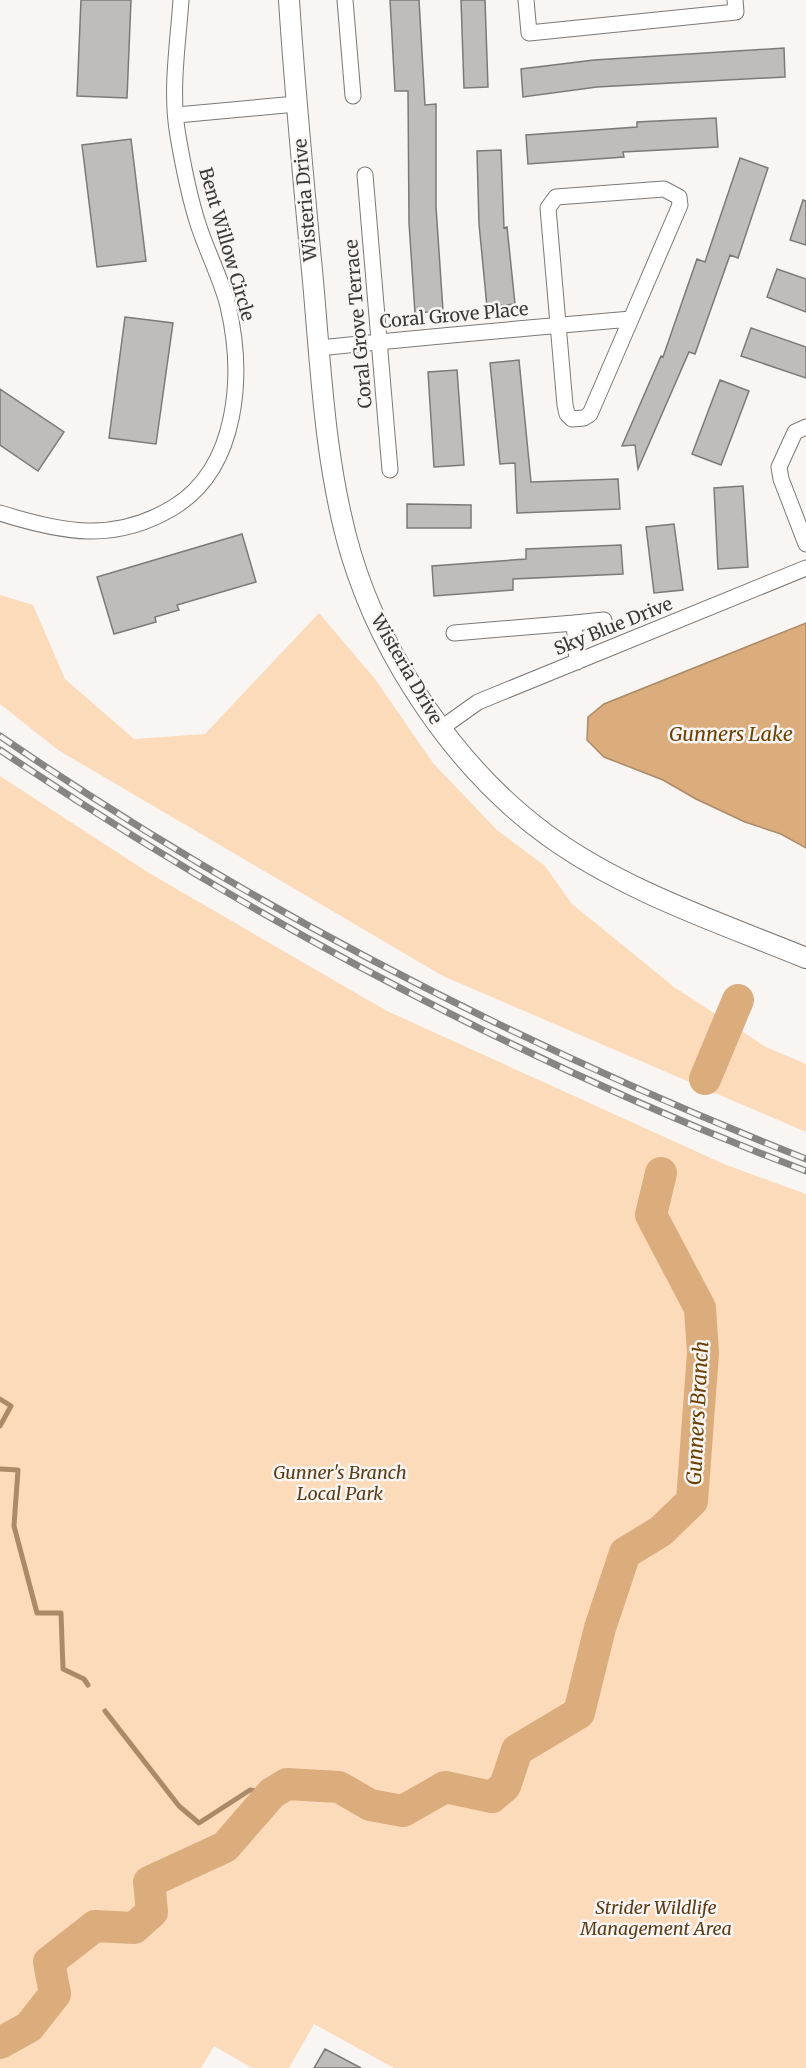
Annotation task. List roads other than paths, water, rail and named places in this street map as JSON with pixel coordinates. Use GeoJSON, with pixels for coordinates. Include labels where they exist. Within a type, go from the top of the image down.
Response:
{"type":"FeatureCollection","features":[{"type":"Feature","properties":{"kind":"street","name":"Bent Willow Circle"},"geometry":{"type":"LineString","coordinates":[[0,513],[58,530],[106,532],[133,527],[156,518],[187,499],[209,477],[219,460],[235,387],[233,339],[227,305],[198,225],[177,132],[175,93],[181,0]]}},
{"type":"Feature","properties":{"kind":"street","name":"Wisteria Drive"},"geometry":{"type":"LineString","coordinates":[[288,0],[319,348],[334,479],[351,554],[379,626],[440,729],[489,784],[545,834],[586,861],[651,895],[806,958]]}},
{"type":"Feature","properties":{"kind":"street"},"geometry":{"type":"LineString","coordinates":[[345,0],[353,96]]}},
{"type":"Feature","properties":{"kind":"street"},"geometry":{"type":"LineString","coordinates":[[526,0],[529,33],[736,12],[735,0]]}},
{"type":"Feature","properties":{"kind":"street"},"geometry":{"type":"LineString","coordinates":[[177,115],[296,104]]}},
{"type":"Feature","properties":{"kind":"street","name":"Coral Grove Terrace"},"geometry":{"type":"LineString","coordinates":[[365,176],[390,470]]}},
{"type":"Feature","properties":{"kind":"street","name":"Coral Grove Place"},"geometry":{"type":"LineString","coordinates":[[664,189],[679,197],[680,205],[631,319],[590,414],[584,418],[572,419],[567,414],[556,325],[548,208],[556,197],[664,189]]}},
{"type":"Feature","properties":{"kind":"street","name":"Coral Grove Place"},"geometry":{"type":"LineString","coordinates":[[319,348],[631,319]]}},
{"type":"Feature","properties":{"kind":"street"},"geometry":{"type":"LineString","coordinates":[[806,427],[795,432],[779,467],[806,544]]}},
{"type":"Feature","properties":{"kind":"street","name":"Sky Blue Drive"},"geometry":{"type":"LineString","coordinates":[[440,729],[478,702],[806,567]]}},
{"type":"Feature","properties":{"kind":"street"},"geometry":{"type":"LineString","coordinates":[[454,633],[604,620]]}},
{"type":"Feature","properties":{"kind":"street"},"geometry":{"type":"LineString","coordinates":[[574,623],[577,662]]}},
{"type":"Feature","properties":{"kind":"water","name":"Gunners Lake"},"geometry":{"type":"Polygon","coordinates":[[[806,623],[806,848],[781,834],[745,822],[696,799],[663,780],[604,757],[587,740],[588,717],[604,704],[806,623]]]}},
{"type":"Feature","properties":{"kind":"waterway","name":"Gunners Branch"},"geometry":{"type":"LineString","coordinates":[[705,1079],[738,1000]]}},
{"type":"Feature","properties":{"kind":"waterway","name":"Gunners Branch"},"geometry":{"type":"LineString","coordinates":[[0,2043],[29,2027],[55,1994],[49,1962],[95,1926],[134,1928],[152,1912],[149,1882],[225,1847],[272,1793],[287,1784],[339,1787],[370,1805],[403,1811],[445,1787],[492,1797],[505,1786],[517,1750],[579,1713],[600,1628],[625,1553],[661,1531],[692,1501],[703,1353],[700,1308],[651,1215],[661,1173]]}},
{"type":"Feature","properties":{"kind":"waterway"},"geometry":{"type":"LineString","coordinates":[[0,1399],[11,1406],[0,1426]]}},
{"type":"Feature","properties":{"kind":"waterway"},"geometry":{"type":"LineString","coordinates":[[0,1469],[18,1470],[14,1526],[37,1613],[61,1613],[63,1669],[84,1679],[88,1685]]}},
{"type":"Feature","properties":{"kind":"waterway"},"geometry":{"type":"LineString","coordinates":[[105,1711],[179,1806],[199,1823],[250,1790],[272,1793]]}},
{"type":"Feature","properties":{"kind":"railway"},"geometry":{"type":"LineString","coordinates":[[0,736],[95,799],[192,859],[391,970],[596,1070],[806,1159]]}},
{"type":"Feature","properties":{"kind":"railway"},"geometry":{"type":"LineString","coordinates":[[0,750],[193,872],[391,983],[492,1035],[595,1083],[700,1129],[806,1171]]}},
{"type":"Feature","properties":{"kind":"park label","name":"Gunner's Branch Local Park"},"geometry":{"type":"Point","coordinates":[340,1482]}},
{"type":"Feature","properties":{"kind":"park label","name":"Strider Wildlife Management Area"},"geometry":{"type":"Point","coordinates":[656,1917]}}]}
